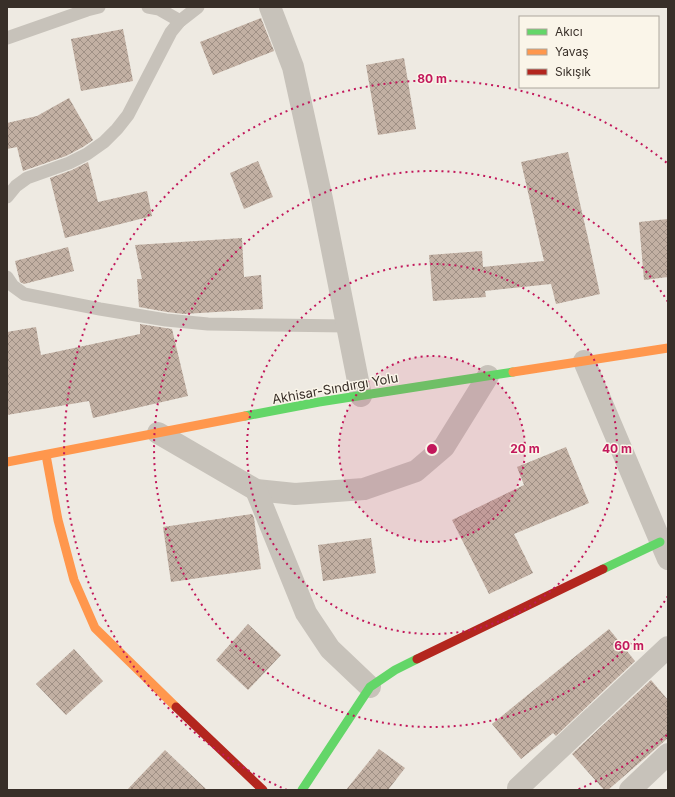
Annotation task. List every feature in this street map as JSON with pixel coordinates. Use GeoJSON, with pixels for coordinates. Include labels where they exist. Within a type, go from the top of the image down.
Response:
{"type":"FeatureCollection","features":[{"type":"Feature","properties":{"kind":"street"},"geometry":{"type":"LineString","coordinates":[[270,7],[293,67],[322,198],[361,396]]}},
{"type":"Feature","properties":{"kind":"street","name":"Akhisar-Sındırgı Yolu"},"geometry":{"type":"LineString","coordinates":[[7,462],[320,402],[668,348]]}},
{"type":"Feature","properties":{"kind":"street"},"geometry":{"type":"LineString","coordinates":[[302,790],[370,688],[395,670],[664,550],[584,361]]}},
{"type":"Feature","properties":{"kind":"street"},"geometry":{"type":"LineString","coordinates":[[158,433],[256,490],[295,494],[364,489],[416,470],[444,447],[488,376]]}},
{"type":"Feature","properties":{"kind":"street"},"geometry":{"type":"LineString","coordinates":[[46,455],[58,520],[74,580],[95,628],[263,790]]}},
{"type":"Feature","properties":{"kind":"street"},"geometry":{"type":"LineString","coordinates":[[256,490],[306,613],[330,649],[370,688]]}},
{"type":"Feature","properties":{"kind":"street"},"geometry":{"type":"LineString","coordinates":[[518,788],[668,647]]}},
{"type":"Feature","properties":{"kind":"street"},"geometry":{"type":"LineString","coordinates":[[630,790],[668,754]]}},
{"type":"Feature","properties":{"kind":"lane"},"geometry":{"type":"LineString","coordinates":[[7,38],[99,7]]}},
{"type":"Feature","properties":{"kind":"lane"},"geometry":{"type":"LineString","coordinates":[[148,7],[159,9],[180,20]]}},
{"type":"Feature","properties":{"kind":"lane"},"geometry":{"type":"LineString","coordinates":[[7,197],[16,186],[27,178],[69,163],[88,154],[104,142],[128,115],[171,32],[180,20],[198,7]]}},
{"type":"Feature","properties":{"kind":"lane"},"geometry":{"type":"LineString","coordinates":[[7,277],[13,286],[24,294],[166,320],[208,324],[347,326]]}},
{"type":"Feature","properties":{"kind":"building"},"geometry":{"type":"Polygon","coordinates":[[[261,18],[274,51],[213,75],[200,42],[261,18]]]}},
{"type":"Feature","properties":{"kind":"building"},"geometry":{"type":"Polygon","coordinates":[[[123,29],[133,81],[81,91],[71,39],[123,29]]]}},
{"type":"Feature","properties":{"kind":"building"},"geometry":{"type":"Polygon","coordinates":[[[404,58],[416,129],[378,135],[366,65],[404,58]]]}},
{"type":"Feature","properties":{"kind":"building"},"geometry":{"type":"Polygon","coordinates":[[[69,98],[93,140],[66,156],[23,171],[17,147],[7,149],[7,123],[37,116],[69,98]]]}},
{"type":"Feature","properties":{"kind":"building"},"geometry":{"type":"Polygon","coordinates":[[[568,152],[600,294],[556,304],[551,284],[485,291],[486,297],[433,301],[429,255],[482,251],[483,267],[544,261],[521,162],[568,152]]]}},
{"type":"Feature","properties":{"kind":"building"},"geometry":{"type":"Polygon","coordinates":[[[258,161],[273,197],[244,209],[230,173],[258,161]]]}},
{"type":"Feature","properties":{"kind":"building"},"geometry":{"type":"Polygon","coordinates":[[[88,162],[98,202],[147,191],[152,216],[65,238],[50,178],[88,162]]]}},
{"type":"Feature","properties":{"kind":"building"},"geometry":{"type":"Polygon","coordinates":[[[668,219],[668,277],[644,280],[639,222],[668,219]]]}},
{"type":"Feature","properties":{"kind":"building"},"geometry":{"type":"Polygon","coordinates":[[[242,238],[244,277],[261,275],[263,309],[184,314],[139,307],[137,279],[142,279],[135,245],[242,238]]]}},
{"type":"Feature","properties":{"kind":"building"},"geometry":{"type":"Polygon","coordinates":[[[68,247],[74,271],[24,284],[20,282],[15,261],[68,247]]]}},
{"type":"Feature","properties":{"kind":"building"},"geometry":{"type":"Polygon","coordinates":[[[140,324],[172,329],[188,396],[93,418],[89,401],[7,415],[7,332],[36,327],[41,355],[140,334],[140,324]]]}},
{"type":"Feature","properties":{"kind":"building"},"geometry":{"type":"Polygon","coordinates":[[[566,447],[589,503],[514,534],[533,573],[489,594],[452,520],[524,485],[517,467],[566,447]]]}},
{"type":"Feature","properties":{"kind":"building"},"geometry":{"type":"Polygon","coordinates":[[[252,514],[254,518],[261,569],[171,582],[163,527],[252,514]]]}},
{"type":"Feature","properties":{"kind":"building"},"geometry":{"type":"Polygon","coordinates":[[[371,538],[376,573],[323,581],[318,545],[371,538]]]}},
{"type":"Feature","properties":{"kind":"building"},"geometry":{"type":"Polygon","coordinates":[[[248,624],[281,655],[248,690],[216,660],[248,624]]]}},
{"type":"Feature","properties":{"kind":"building"},"geometry":{"type":"Polygon","coordinates":[[[609,629],[635,661],[556,736],[553,733],[521,759],[492,724],[609,629]]]}},
{"type":"Feature","properties":{"kind":"building"},"geometry":{"type":"Polygon","coordinates":[[[74,649],[103,681],[66,715],[36,684],[74,649]]]}},
{"type":"Feature","properties":{"kind":"building"},"geometry":{"type":"Polygon","coordinates":[[[651,680],[668,700],[668,738],[608,790],[604,790],[572,754],[651,680]]]}},
{"type":"Feature","properties":{"kind":"building"},"geometry":{"type":"Polygon","coordinates":[[[379,749],[405,768],[388,790],[346,790],[379,749]]]}},
{"type":"Feature","properties":{"kind":"building"},"geometry":{"type":"Polygon","coordinates":[[[165,750],[207,790],[127,790],[165,750]]]}},
{"type":"Feature","properties":{"kind":"traffic: fast"},"geometry":{"type":"LineString","coordinates":[[245,416],[319,402],[513,372]]}},
{"type":"Feature","properties":{"kind":"traffic: fast"},"geometry":{"type":"LineString","coordinates":[[603,569],[660,542]]}},
{"type":"Feature","properties":{"kind":"traffic: fast"},"geometry":{"type":"LineString","coordinates":[[302,790],[370,687],[395,670],[417,659]]}},
{"type":"Feature","properties":{"kind":"traffic: slow"},"geometry":{"type":"LineString","coordinates":[[513,372],[668,348]]}},
{"type":"Feature","properties":{"kind":"traffic: slow"},"geometry":{"type":"LineString","coordinates":[[7,462],[245,416]]}},
{"type":"Feature","properties":{"kind":"traffic: slow"},"geometry":{"type":"LineString","coordinates":[[46,455],[58,520],[74,580],[95,628],[176,707]]}},
{"type":"Feature","properties":{"kind":"traffic: jam"},"geometry":{"type":"LineString","coordinates":[[417,659],[603,569]]}},
{"type":"Feature","properties":{"kind":"traffic: jam"},"geometry":{"type":"LineString","coordinates":[[176,707],[263,790]]}}]}
